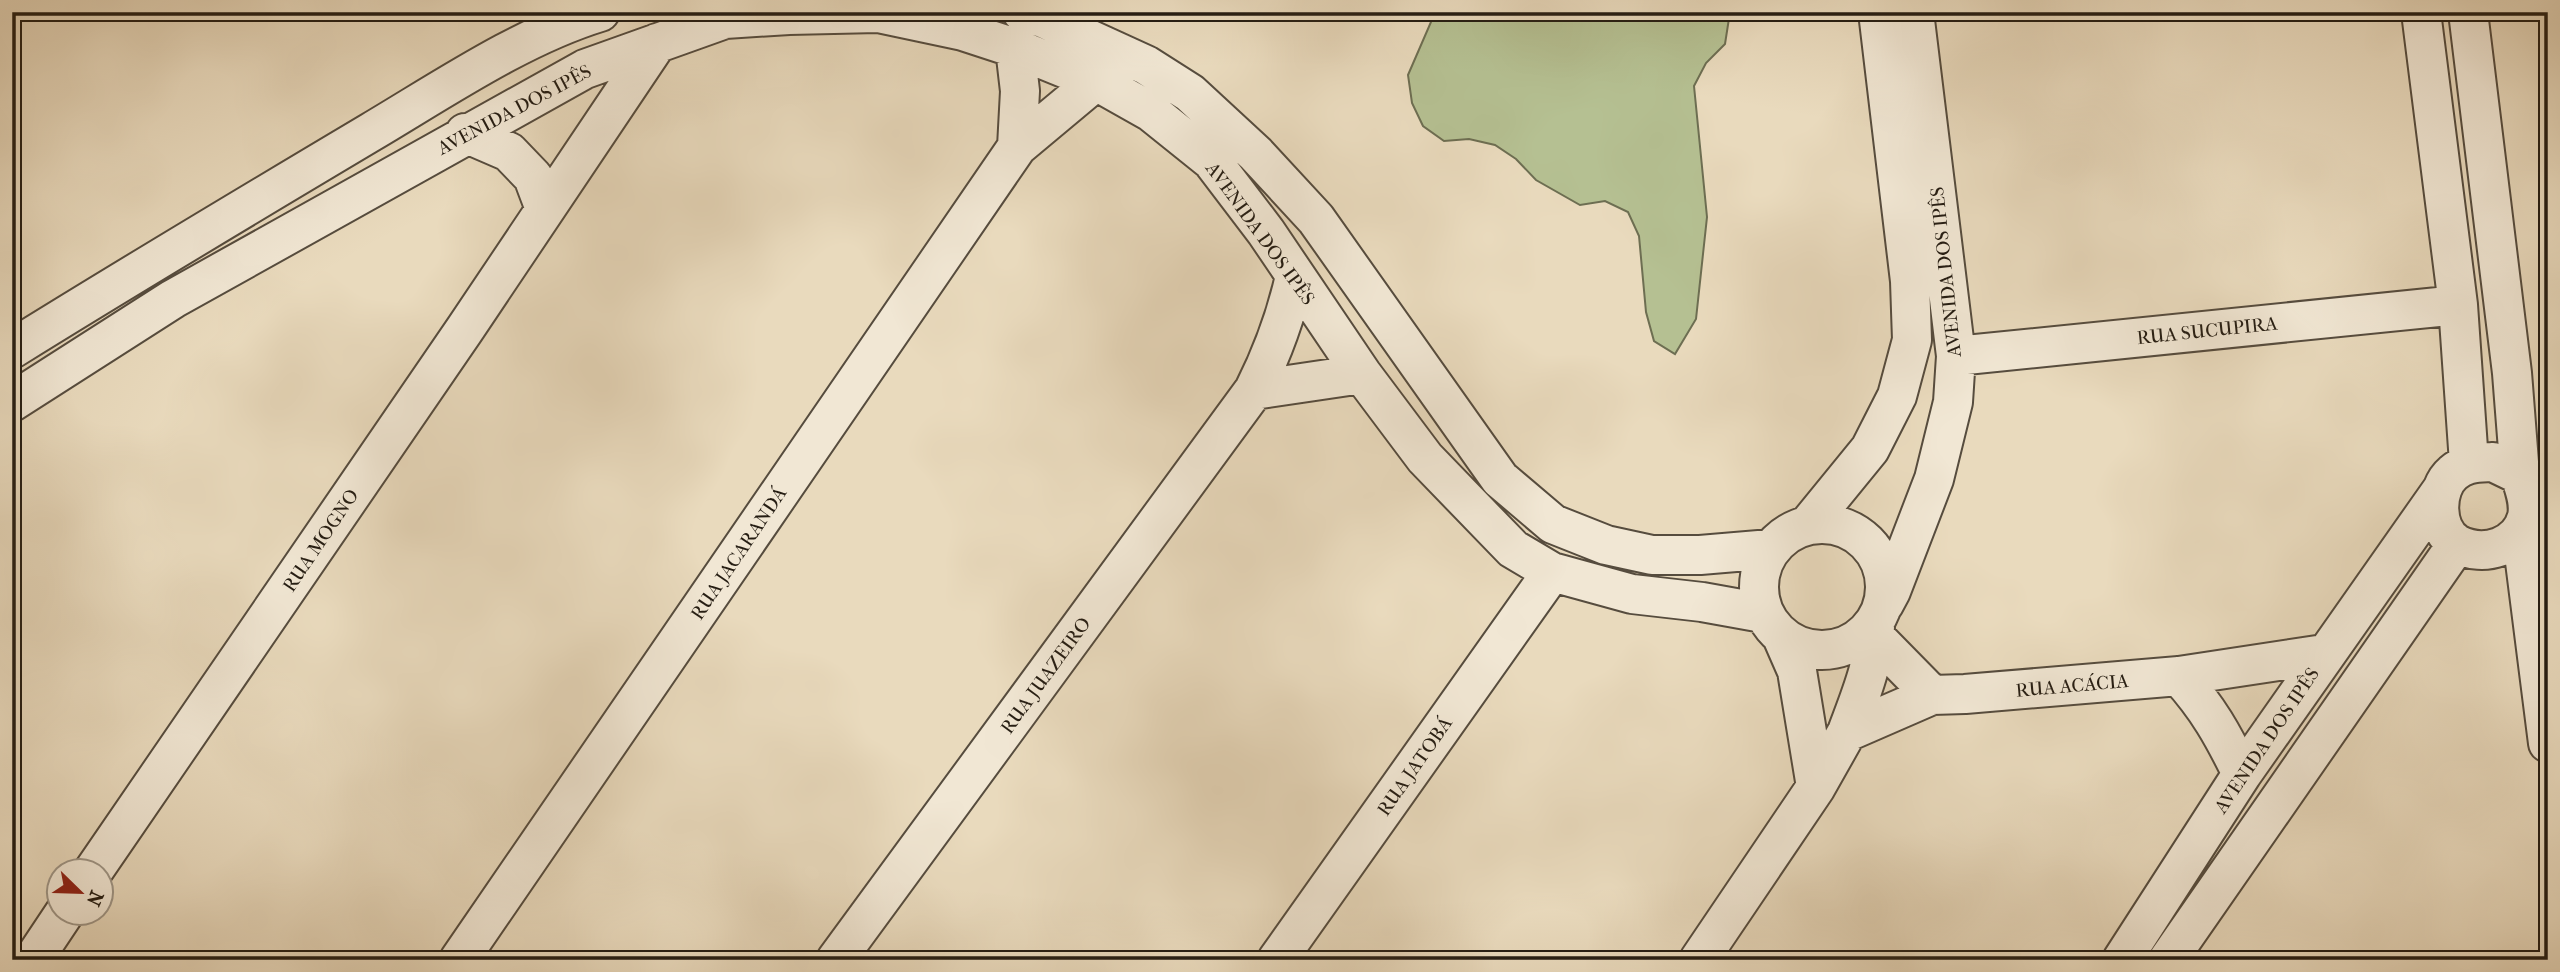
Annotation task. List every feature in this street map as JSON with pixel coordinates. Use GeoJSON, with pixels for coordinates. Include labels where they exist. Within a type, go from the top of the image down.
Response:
{"type":"FeatureCollection","features":[{"type":"Feature","properties":{"kind":"street"},"geometry":{"type":"LineString","coordinates":[[12,349],[162,256],[500,56],[600,12]]}},
{"type":"Feature","properties":{"kind":"street","name":"AVENIDA DOS IPÊS"},"geometry":{"type":"LineString","coordinates":[[1808,525],[1870,449],[1897,396],[1912,340],[1910,281],[1878,12]]}},
{"type":"Feature","properties":{"kind":"street","name":"AVENIDA DOS IPÊS"},"geometry":{"type":"LineString","coordinates":[[1878,621],[1934,479],[1953,402],[1956,356],[1915,12]]}},
{"type":"Feature","properties":{"kind":"street"},"geometry":{"type":"LineString","coordinates":[[2421,12],[2458,305],[2469,463],[2493,462],[2521,475]]}},
{"type":"Feature","properties":{"kind":"street"},"geometry":{"type":"LineString","coordinates":[[2441,491],[2439,514],[2449,535],[2457,544],[2483,551],[2497,548],[2511,541],[2521,530],[2527,516],[2528,501],[2521,475],[2512,373],[2468,12]]}},
{"type":"Feature","properties":{"kind":"street","name":"AVENIDA DOS IPÊS"},"geometry":{"type":"LineString","coordinates":[[12,402],[173,299],[585,69],[725,19],[878,13],[964,31],[1019,30],[1043,18],[1146,65],[1190,93],[1256,154],[1316,219],[1500,479],[1553,524],[1606,545],[1652,555],[1700,555],[1771,549]]}},
{"type":"Feature","properties":{"kind":"street"},"geometry":{"type":"LineString","coordinates":[[1017,147],[1019,30]]}},
{"type":"Feature","properties":{"kind":"street","name":"AVENIDA DOS IPÊS"},"geometry":{"type":"LineString","coordinates":[[1019,30],[1096,81],[1151,112],[1212,161],[1266,232],[1362,374],[1425,458],[1513,549],[1552,572],[1632,594],[1702,602],[1773,626]]}},
{"type":"Feature","properties":{"kind":"street","name":"RUA MOGNO"},"geometry":{"type":"LineString","coordinates":[[104,856],[465,329],[657,43]]}},
{"type":"Feature","properties":{"kind":"street","name":"RUA JACARANDÁ"},"geometry":{"type":"LineString","coordinates":[[459,960],[1017,147],[1096,81]]}},
{"type":"Feature","properties":{"kind":"street"},"geometry":{"type":"LineString","coordinates":[[466,134],[509,152],[533,177],[545,209]]}},
{"type":"Feature","properties":{"kind":"street","name":"RUA JUAZEIRO"},"geometry":{"type":"LineString","coordinates":[[836,960],[1254,390],[1274,350],[1288,312],[1294,276]]}},
{"type":"Feature","properties":{"kind":"street","name":"RUA SUCUPIRA"},"geometry":{"type":"LineString","coordinates":[[1956,356],[2458,305]]}},
{"type":"Feature","properties":{"kind":"street"},"geometry":{"type":"LineString","coordinates":[[1254,390],[1362,374]]}},
{"type":"Feature","properties":{"kind":"street","name":"AVENIDA DOS IPÊS"},"geometry":{"type":"LineString","coordinates":[[2122,960],[2242,774],[2324,654],[2452,473],[2469,463]]}},
{"type":"Feature","properties":{"kind":"street"},"geometry":{"type":"LineString","coordinates":[[1699,960],[1816,787],[1847,732],[1867,677],[1885,582],[1880,561],[1868,543],[1851,530],[1830,524],[1808,525],[1788,533],[1771,549],[1760,569],[1758,591],[1797,671],[1816,787]]}},
{"type":"Feature","properties":{"kind":"street"},"geometry":{"type":"LineString","coordinates":[[2521,530],[2548,743]]}},
{"type":"Feature","properties":{"kind":"street"},"geometry":{"type":"LineString","coordinates":[[2168,960],[2457,544]]}},
{"type":"Feature","properties":{"kind":"street","name":"RUA JATOBÁ"},"geometry":{"type":"LineString","coordinates":[[1277,960],[1552,572]]}},
{"type":"Feature","properties":{"kind":"street"},"geometry":{"type":"LineString","coordinates":[[1773,626],[1807,650],[1833,651],[1857,640],[1878,621]]}},
{"type":"Feature","properties":{"kind":"street"},"geometry":{"type":"LineString","coordinates":[[1878,621],[1949,694]]}},
{"type":"Feature","properties":{"kind":"street","name":"RUA ACÁCIA"},"geometry":{"type":"LineString","coordinates":[[1847,732],[1949,694],[2179,676],[2324,654]]}},
{"type":"Feature","properties":{"kind":"street"},"geometry":{"type":"LineString","coordinates":[[2179,676],[2218,725],[2242,774]]}},
{"type":"Feature","properties":{"kind":"street"},"geometry":{"type":"LineString","coordinates":[[33,960],[56,926]]}},
{"type":"Feature","properties":{"kind":"green space"},"geometry":{"type":"Polygon","coordinates":[[[1432,12],[1730,12],[1725,44],[1706,63],[1694,86],[1707,217],[1696,319],[1675,354],[1654,341],[1646,312],[1639,236],[1628,212],[1605,201],[1580,205],[1536,180],[1516,159],[1495,145],[1469,139],[1444,141],[1423,126],[1412,103],[1408,75],[1431,22],[1432,12]]]}}]}
